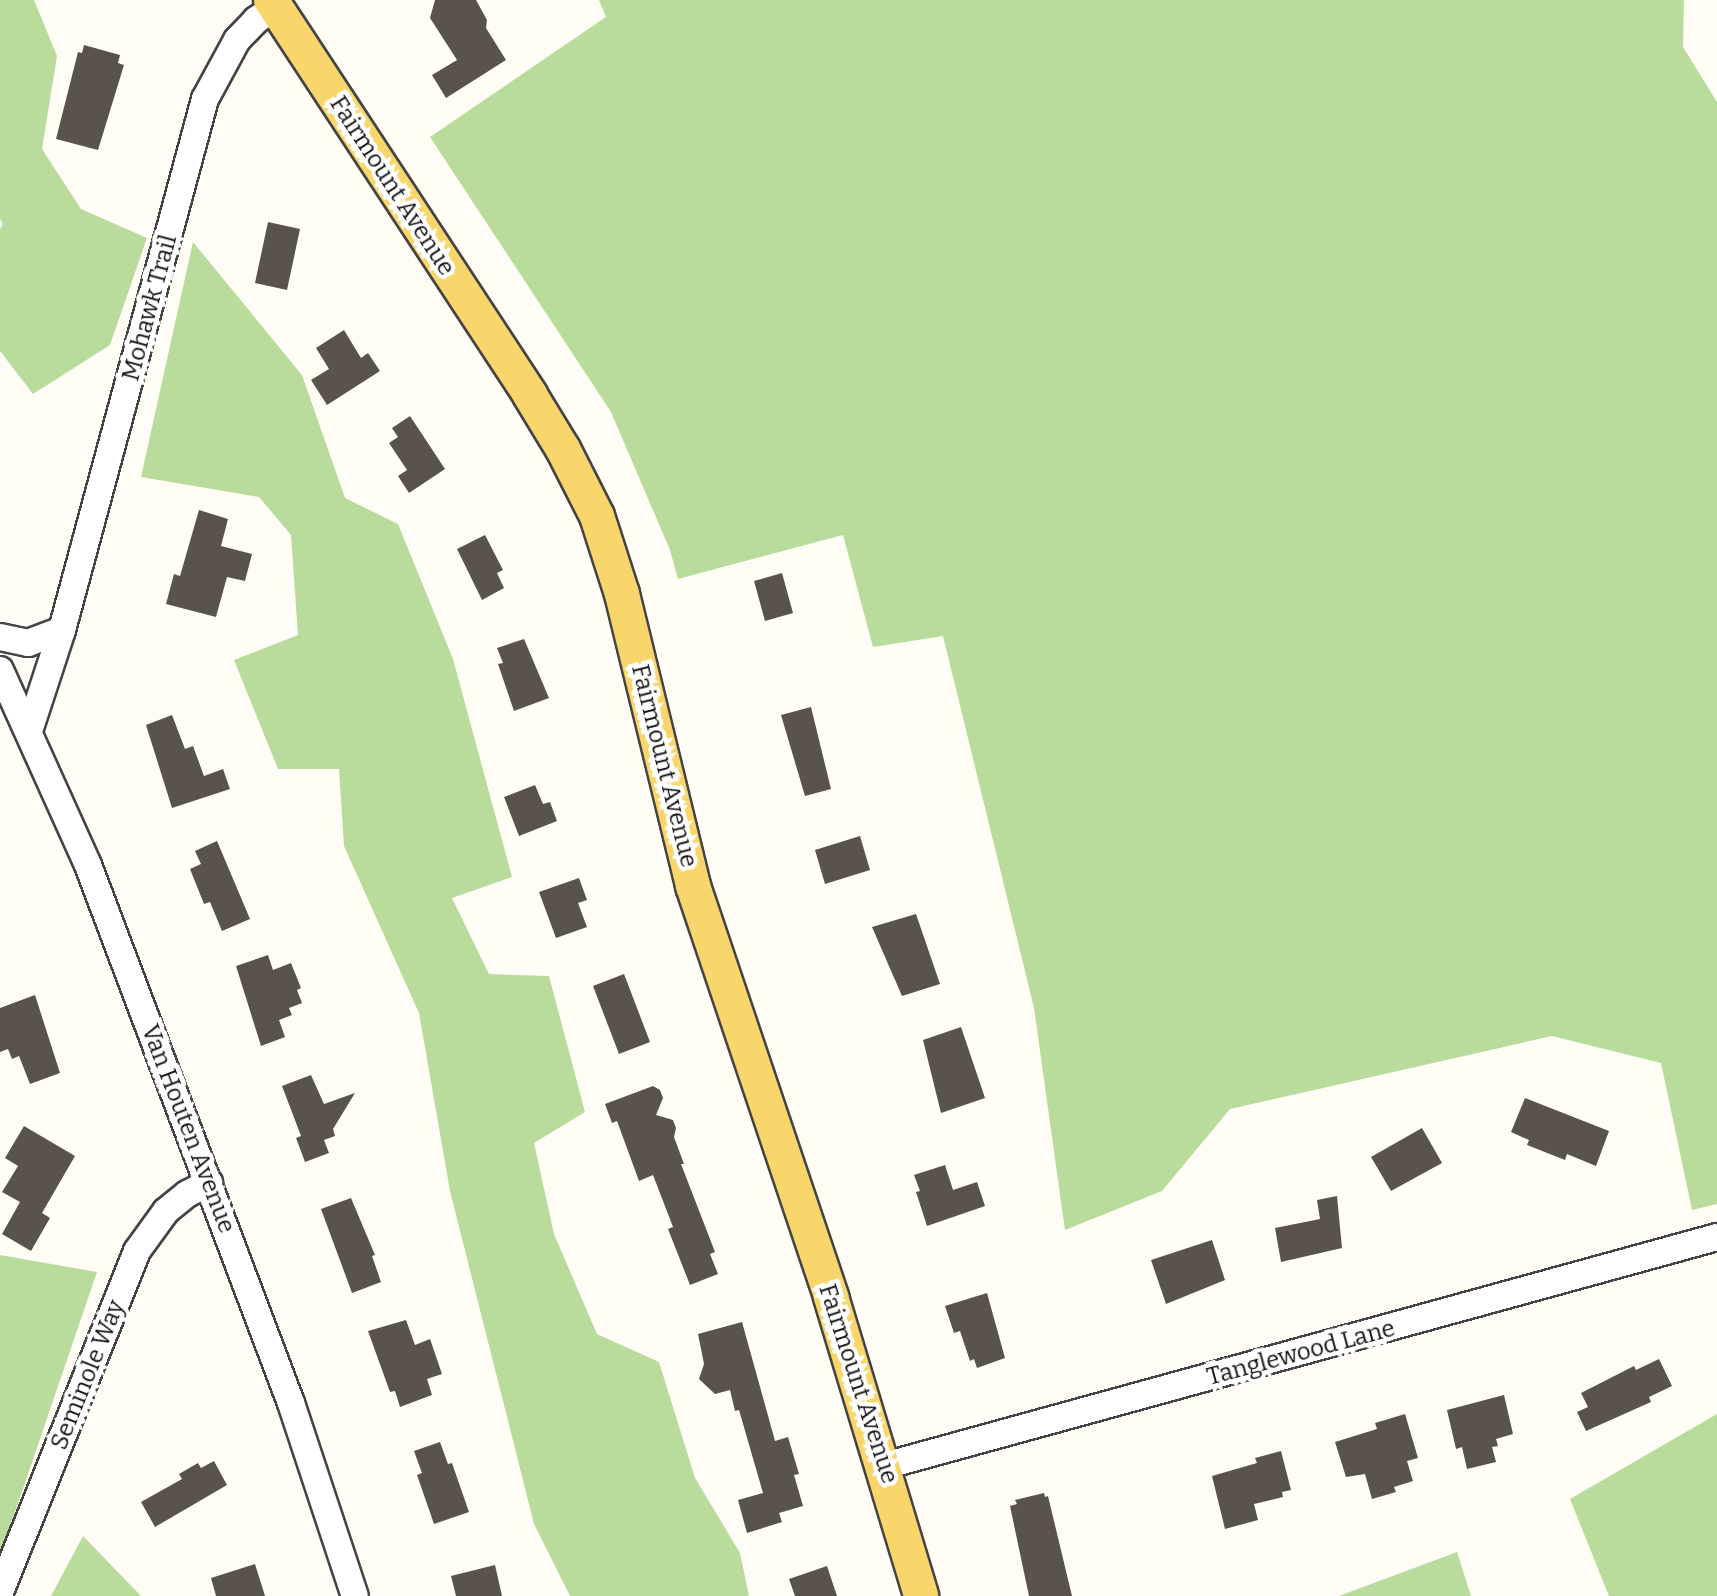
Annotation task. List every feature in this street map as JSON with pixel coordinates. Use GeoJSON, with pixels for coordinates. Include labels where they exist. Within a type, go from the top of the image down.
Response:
{"type":"FeatureCollection","features":[{"type":"Feature","properties":{"kind":"main road","name":"Fairmount Avenue"},"geometry":{"type":"LineString","coordinates":[[274,4],[530,395],[563,449],[597,516],[622,594],[693,886],[884,1466],[921,1596]]}},
{"type":"Feature","properties":{"kind":"street","name":"Mohawk Trail"},"geometry":{"type":"LineString","coordinates":[[29,731],[62,630],[205,99],[246,27],[274,4]]}},
{"type":"Feature","properties":{"kind":"street"},"geometry":{"type":"LineString","coordinates":[[0,637],[28,643],[62,630]]}},
{"type":"Feature","properties":{"kind":"street","name":"Van Houten Avenue"},"geometry":{"type":"LineString","coordinates":[[0,670],[88,865],[291,1403],[355,1596]]}},
{"type":"Feature","properties":{"kind":"street","name":"Seminole Way"},"geometry":{"type":"LineString","coordinates":[[0,1592],[137,1251],[166,1211],[187,1194],[209,1183]]}},
{"type":"Feature","properties":{"kind":"street","name":"Tanglewood Lane"},"geometry":{"type":"LineString","coordinates":[[884,1466],[1717,1237]]}},
{"type":"Feature","properties":{"kind":"green space"},"geometry":{"type":"Polygon","coordinates":[[[0,0],[34,0],[57,56],[42,149],[81,209],[147,238],[110,345],[33,394],[0,351],[0,229],[3,224],[0,219],[0,0]]]}},
{"type":"Feature","properties":{"kind":"green space"},"geometry":{"type":"Polygon","coordinates":[[[599,0],[1684,0],[1683,47],[1717,102],[1717,1204],[1692,1210],[1661,1063],[1552,1036],[1230,1109],[1162,1191],[1065,1230],[1034,1008],[943,636],[873,647],[843,535],[678,579],[670,550],[611,412],[430,137],[606,17],[599,0]]]}},
{"type":"Feature","properties":{"kind":"green space"},"geometry":{"type":"Polygon","coordinates":[[[193,242],[302,375],[345,498],[398,524],[453,659],[512,877],[452,898],[489,974],[549,976],[585,1112],[534,1143],[554,1234],[597,1334],[659,1362],[695,1478],[740,1553],[749,1596],[570,1596],[534,1524],[450,1191],[419,1013],[344,846],[339,769],[278,769],[234,660],[298,635],[291,535],[259,497],[141,477],[193,242]]]}},
{"type":"Feature","properties":{"kind":"green space"},"geometry":{"type":"Polygon","coordinates":[[[0,1255],[97,1272],[0,1556],[0,1255]]]}},
{"type":"Feature","properties":{"kind":"green space"},"geometry":{"type":"Polygon","coordinates":[[[1717,1414],[1717,1596],[1609,1596],[1570,1499],[1717,1414]]]}},
{"type":"Feature","properties":{"kind":"green space"},"geometry":{"type":"Polygon","coordinates":[[[83,1536],[141,1596],[51,1596],[83,1536]]]}},
{"type":"Feature","properties":{"kind":"green space"},"geometry":{"type":"Polygon","coordinates":[[[1457,1552],[1471,1596],[1339,1596],[1457,1552]]]}},
{"type":"Feature","properties":{"kind":"building"},"geometry":{"type":"Polygon","coordinates":[[[435,0],[476,0],[487,20],[486,28],[506,60],[446,98],[432,75],[457,60],[430,18],[435,0]]]}},
{"type":"Feature","properties":{"kind":"building"},"geometry":{"type":"Polygon","coordinates":[[[84,45],[120,55],[118,63],[124,65],[98,150],[56,139],[78,52],[82,53],[84,45]]]}},
{"type":"Feature","properties":{"kind":"building"},"geometry":{"type":"Polygon","coordinates":[[[268,222],[300,229],[287,290],[255,283],[268,222]]]}},
{"type":"Feature","properties":{"kind":"building"},"geometry":{"type":"Polygon","coordinates":[[[344,330],[361,358],[368,353],[380,371],[327,405],[311,380],[329,369],[316,348],[344,330]]]}},
{"type":"Feature","properties":{"kind":"building"},"geometry":{"type":"Polygon","coordinates":[[[410,416],[445,469],[409,493],[398,476],[407,470],[389,443],[398,437],[392,428],[410,416]]]}},
{"type":"Feature","properties":{"kind":"building"},"geometry":{"type":"Polygon","coordinates":[[[199,510],[228,519],[221,546],[252,554],[245,581],[227,577],[216,617],[166,604],[174,574],[180,576],[199,510]]]}},
{"type":"Feature","properties":{"kind":"building"},"geometry":{"type":"Polygon","coordinates":[[[485,535],[503,570],[497,573],[504,588],[482,600],[457,549],[485,535]]]}},
{"type":"Feature","properties":{"kind":"building"},"geometry":{"type":"Polygon","coordinates":[[[782,573],[793,613],[765,621],[754,581],[782,573]]]}},
{"type":"Feature","properties":{"kind":"building"},"geometry":{"type":"Polygon","coordinates":[[[524,639],[549,698],[514,711],[498,664],[503,663],[497,648],[524,639]]]}},
{"type":"Feature","properties":{"kind":"building"},"geometry":{"type":"Polygon","coordinates":[[[811,707],[831,789],[805,796],[781,715],[811,707]]]}},
{"type":"Feature","properties":{"kind":"building"},"geometry":{"type":"Polygon","coordinates":[[[172,715],[185,749],[193,746],[204,776],[223,769],[230,789],[172,808],[146,725],[172,715]]]}},
{"type":"Feature","properties":{"kind":"building"},"geometry":{"type":"Polygon","coordinates":[[[535,785],[543,804],[550,802],[557,821],[519,836],[504,797],[535,785]]]}},
{"type":"Feature","properties":{"kind":"building"},"geometry":{"type":"Polygon","coordinates":[[[860,836],[870,870],[825,884],[815,850],[860,836]]]}},
{"type":"Feature","properties":{"kind":"building"},"geometry":{"type":"Polygon","coordinates":[[[217,841],[250,919],[222,931],[210,902],[204,904],[190,869],[201,864],[195,851],[217,841]]]}},
{"type":"Feature","properties":{"kind":"building"},"geometry":{"type":"Polygon","coordinates":[[[579,878],[587,900],[578,903],[587,927],[556,938],[539,892],[579,878]]]}},
{"type":"Feature","properties":{"kind":"building"},"geometry":{"type":"Polygon","coordinates":[[[916,914],[940,984],[902,996],[872,927],[916,914]]]}},
{"type":"Feature","properties":{"kind":"building"},"geometry":{"type":"Polygon","coordinates":[[[268,955],[273,970],[291,963],[301,988],[297,990],[302,1003],[289,1008],[292,1015],[279,1020],[285,1037],[261,1046],[236,966],[268,955]]]}},
{"type":"Feature","properties":{"kind":"building"},"geometry":{"type":"Polygon","coordinates":[[[624,974],[650,1042],[619,1054],[593,986],[624,974]]]}},
{"type":"Feature","properties":{"kind":"building"},"geometry":{"type":"Polygon","coordinates":[[[35,995],[60,1073],[30,1084],[19,1056],[12,1059],[8,1049],[0,1052],[0,1008],[35,995]]]}},
{"type":"Feature","properties":{"kind":"building"},"geometry":{"type":"Polygon","coordinates":[[[961,1027],[985,1098],[941,1113],[923,1040],[961,1027]]]}},
{"type":"Feature","properties":{"kind":"building"},"geometry":{"type":"Polygon","coordinates":[[[311,1075],[324,1104],[355,1093],[333,1129],[335,1136],[324,1140],[329,1153],[305,1162],[296,1138],[301,1136],[282,1086],[311,1075]]]}},
{"type":"Feature","properties":{"kind":"building"},"geometry":{"type":"Polygon","coordinates":[[[653,1086],[660,1090],[663,1098],[656,1115],[673,1120],[676,1128],[674,1137],[684,1164],[681,1164],[715,1252],[710,1254],[718,1274],[690,1285],[668,1229],[673,1227],[653,1175],[639,1181],[617,1121],[612,1123],[605,1104],[653,1086]]]}},
{"type":"Feature","properties":{"kind":"building"},"geometry":{"type":"Polygon","coordinates":[[[1525,1098],[1609,1131],[1596,1166],[1567,1154],[1565,1160],[1527,1145],[1529,1140],[1511,1132],[1525,1098]]]}},
{"type":"Feature","properties":{"kind":"building"},"geometry":{"type":"Polygon","coordinates":[[[24,1126],[75,1156],[42,1213],[50,1218],[31,1251],[2,1234],[20,1202],[2,1192],[18,1166],[5,1158],[24,1126]]]}},
{"type":"Feature","properties":{"kind":"building"},"geometry":{"type":"Polygon","coordinates":[[[1422,1128],[1442,1163],[1391,1191],[1371,1157],[1422,1128]]]}},
{"type":"Feature","properties":{"kind":"building"},"geometry":{"type":"Polygon","coordinates":[[[945,1165],[953,1190],[977,1182],[985,1206],[927,1226],[914,1175],[945,1165]]]}},
{"type":"Feature","properties":{"kind":"building"},"geometry":{"type":"Polygon","coordinates":[[[1337,1196],[1342,1248],[1281,1262],[1275,1228],[1320,1219],[1317,1200],[1337,1196]]]}},
{"type":"Feature","properties":{"kind":"building"},"geometry":{"type":"Polygon","coordinates":[[[351,1198],[375,1255],[372,1256],[381,1282],[352,1293],[321,1209],[351,1198]]]}},
{"type":"Feature","properties":{"kind":"building"},"geometry":{"type":"Polygon","coordinates":[[[1212,1240],[1225,1280],[1166,1304],[1151,1260],[1212,1240]]]}},
{"type":"Feature","properties":{"kind":"building"},"geometry":{"type":"Polygon","coordinates":[[[987,1293],[1005,1358],[977,1368],[974,1359],[970,1361],[960,1331],[954,1333],[945,1306],[987,1293]]]}},
{"type":"Feature","properties":{"kind":"building"},"geometry":{"type":"Polygon","coordinates":[[[406,1320],[415,1345],[430,1339],[442,1374],[427,1379],[432,1395],[400,1407],[395,1391],[390,1392],[368,1331],[406,1320]]]}},
{"type":"Feature","properties":{"kind":"building"},"geometry":{"type":"Polygon","coordinates":[[[742,1322],[775,1441],[788,1437],[799,1474],[794,1475],[803,1506],[779,1513],[782,1522],[747,1533],[738,1500],[763,1493],[739,1410],[735,1411],[730,1390],[715,1394],[699,1379],[704,1364],[698,1334],[742,1322]]]}},
{"type":"Feature","properties":{"kind":"building"},"geometry":{"type":"Polygon","coordinates":[[[1659,1359],[1672,1386],[1649,1397],[1651,1402],[1586,1431],[1577,1412],[1588,1407],[1581,1393],[1634,1366],[1636,1370],[1659,1359]]]}},
{"type":"Feature","properties":{"kind":"building"},"geometry":{"type":"Polygon","coordinates":[[[1504,1395],[1513,1434],[1496,1439],[1498,1446],[1492,1447],[1496,1462],[1467,1469],[1462,1447],[1456,1449],[1447,1410],[1504,1395]]]}},
{"type":"Feature","properties":{"kind":"building"},"geometry":{"type":"Polygon","coordinates":[[[1405,1414],[1418,1458],[1407,1461],[1413,1481],[1394,1487],[1396,1492],[1372,1499],[1365,1474],[1346,1477],[1335,1442],[1377,1429],[1375,1423],[1405,1414]]]}},
{"type":"Feature","properties":{"kind":"building"},"geometry":{"type":"Polygon","coordinates":[[[440,1442],[448,1464],[452,1463],[469,1512],[434,1524],[417,1475],[422,1473],[414,1451],[440,1442]]]}},
{"type":"Feature","properties":{"kind":"building"},"geometry":{"type":"Polygon","coordinates":[[[1281,1451],[1291,1490],[1282,1492],[1283,1497],[1254,1504],[1258,1520],[1225,1529],[1212,1476],[1257,1463],[1255,1458],[1281,1451]]]}},
{"type":"Feature","properties":{"kind":"building"},"geometry":{"type":"Polygon","coordinates":[[[214,1461],[227,1485],[155,1527],[141,1502],[182,1479],[179,1474],[198,1463],[201,1468],[214,1461]]]}},
{"type":"Feature","properties":{"kind":"building"},"geometry":{"type":"Polygon","coordinates":[[[1044,1493],[1045,1497],[1048,1496],[1072,1596],[1029,1596],[1010,1506],[1017,1504],[1015,1500],[1044,1493]]]}},
{"type":"Feature","properties":{"kind":"building"},"geometry":{"type":"Polygon","coordinates":[[[255,1564],[265,1596],[216,1596],[211,1578],[255,1564]]]}},
{"type":"Feature","properties":{"kind":"building"},"geometry":{"type":"Polygon","coordinates":[[[495,1565],[502,1596],[456,1596],[451,1576],[495,1565]]]}},
{"type":"Feature","properties":{"kind":"building"},"geometry":{"type":"Polygon","coordinates":[[[827,1566],[837,1596],[795,1596],[789,1579],[827,1566]]]}}]}
